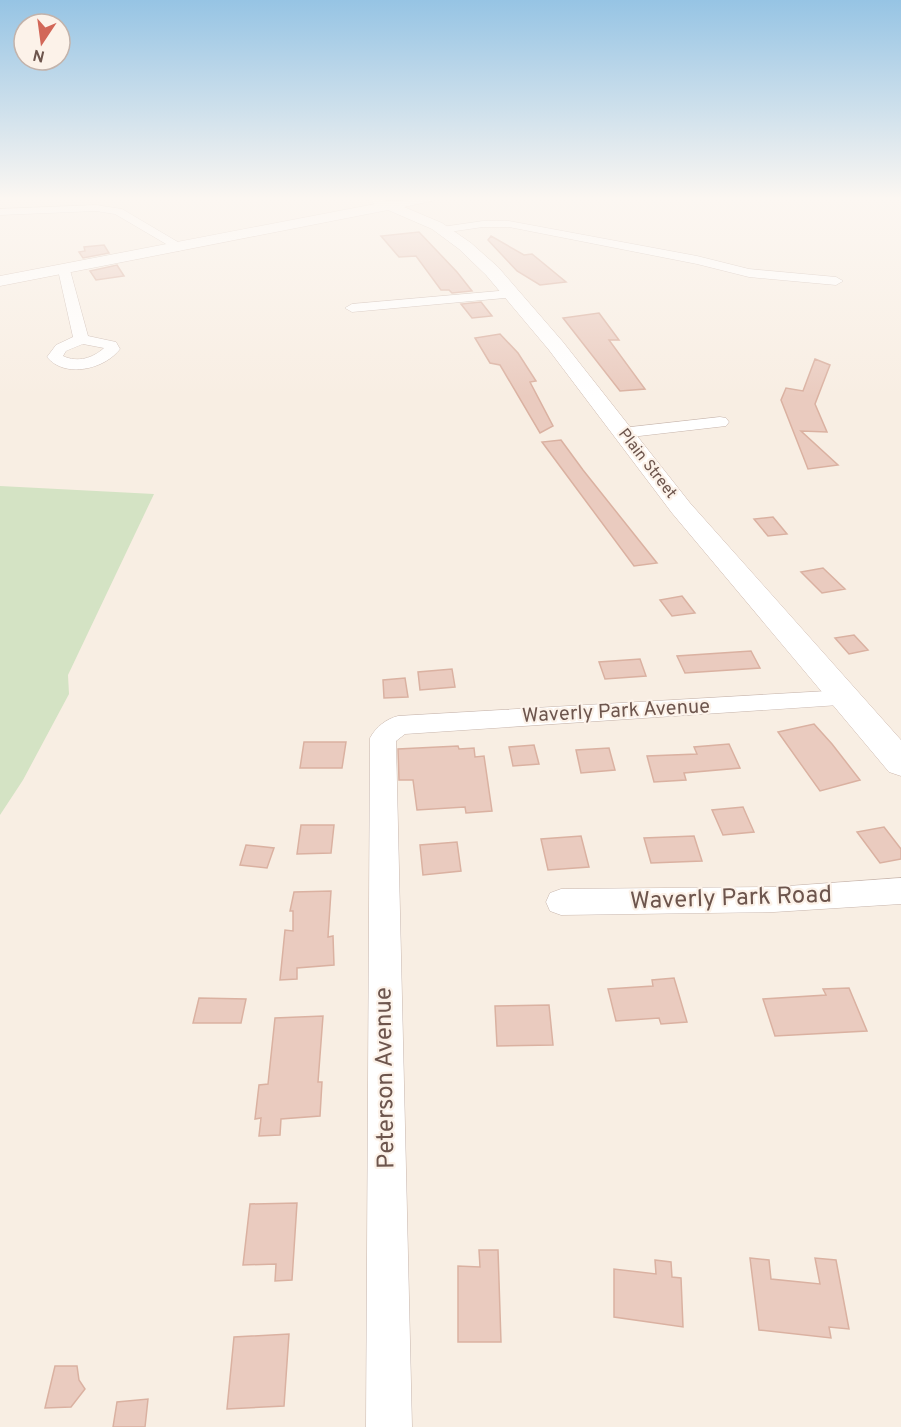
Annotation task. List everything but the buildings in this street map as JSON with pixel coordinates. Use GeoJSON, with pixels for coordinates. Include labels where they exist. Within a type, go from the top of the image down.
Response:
{"type":"FeatureCollection","features":[{"type":"Feature","properties":{"kind":"main road"},"geometry":{"type":"LineString","coordinates":[[0,281],[98,264]]}},
{"type":"Feature","properties":{"kind":"main road","name":"Plain Street"},"geometry":{"type":"LineString","coordinates":[[483,264],[565,357],[681,508],[901,763]]}},
{"type":"Feature","properties":{"kind":"street"},"geometry":{"type":"LineString","coordinates":[[712,264],[748,273],[836,281]]}},
{"type":"Feature","properties":{"kind":"street"},"geometry":{"type":"LineString","coordinates":[[64,270],[81,339]]}},
{"type":"Feature","properties":{"kind":"street"},"geometry":{"type":"LineString","coordinates":[[352,308],[511,294]]}},
{"type":"Feature","properties":{"kind":"street"},"geometry":{"type":"LineString","coordinates":[[622,433],[720,422]]}},
{"type":"Feature","properties":{"kind":"street","name":"Waverly Park Avenue"},"geometry":{"type":"LineString","coordinates":[[388,731],[398,724],[845,698]]}},
{"type":"Feature","properties":{"kind":"street","name":"Peterson Avenue"},"geometry":{"type":"LineString","coordinates":[[388,731],[383,738],[390,1427]]}},
{"type":"Feature","properties":{"kind":"street","name":"Waverly Park Road"},"geometry":{"type":"LineString","coordinates":[[561,902],[746,900],[901,891]]}},
{"type":"Feature","properties":{"kind":"green space"},"geometry":{"type":"Polygon","coordinates":[[[0,486],[154,494],[68,675],[69,694],[23,780],[0,815],[0,486]]]}}]}
